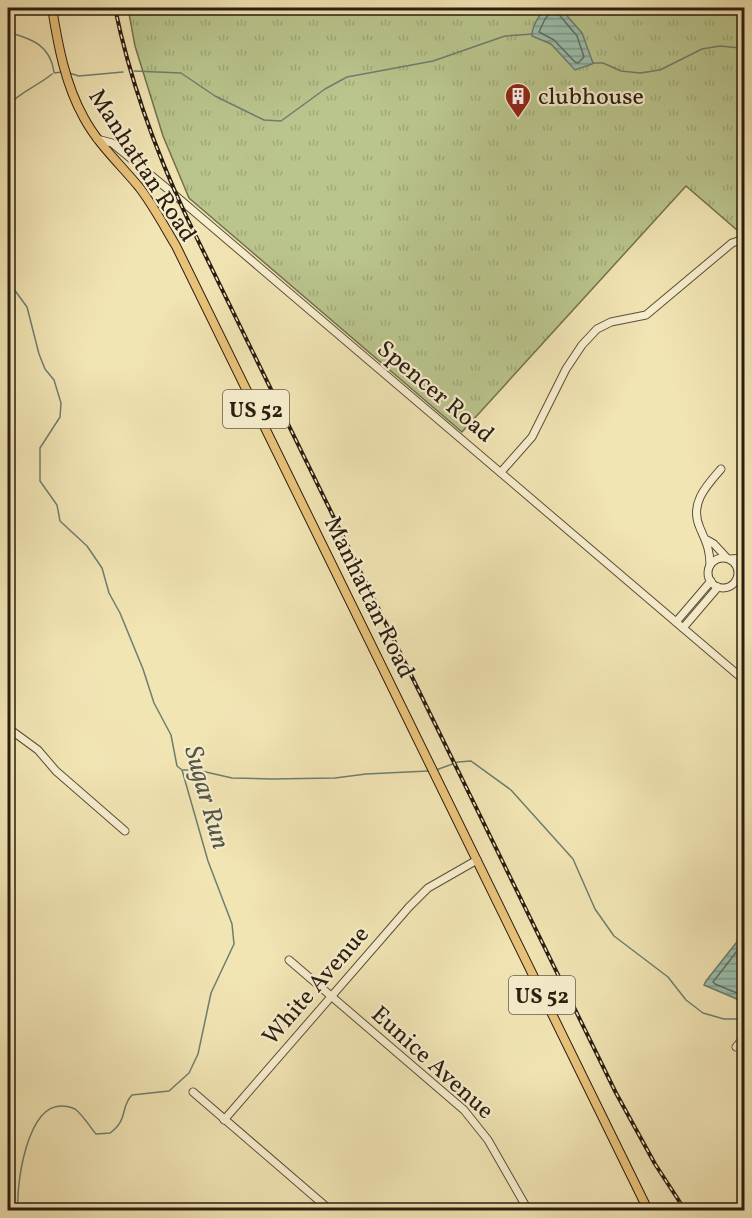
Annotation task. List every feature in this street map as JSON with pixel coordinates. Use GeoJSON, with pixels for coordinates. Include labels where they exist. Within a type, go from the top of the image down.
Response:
{"type":"FeatureCollection","features":[{"type":"Feature","properties":{"kind":"main road","name":"Manhattan Road"},"geometry":{"type":"LineString","coordinates":[[52,8],[65,71],[84,119],[140,189],[176,246],[648,1210]]}},
{"type":"Feature","properties":{"kind":"street","name":"Spencer Road"},"geometry":{"type":"LineString","coordinates":[[98,139],[112,143],[744,680]]}},
{"type":"Feature","properties":{"kind":"street"},"geometry":{"type":"LineString","coordinates":[[501,472],[532,437],[566,369],[597,329],[611,322],[646,315],[732,243],[744,239]]}},
{"type":"Feature","properties":{"kind":"street"},"geometry":{"type":"LineString","coordinates":[[721,469],[703,490],[696,507],[699,526],[707,540],[710,565],[708,574],[711,581],[718,587],[726,588],[731,586],[744,572]]}},
{"type":"Feature","properties":{"kind":"street"},"geometry":{"type":"LineString","coordinates":[[707,540],[738,567],[738,578]]}},
{"type":"Feature","properties":{"kind":"street"},"geometry":{"type":"LineString","coordinates":[[710,565],[717,559],[744,558]]}},
{"type":"Feature","properties":{"kind":"street"},"geometry":{"type":"LineString","coordinates":[[676,622],[711,581]]}},
{"type":"Feature","properties":{"kind":"street"},"geometry":{"type":"LineString","coordinates":[[683,628],[718,587]]}},
{"type":"Feature","properties":{"kind":"street"},"geometry":{"type":"LineString","coordinates":[[8,728],[38,750],[56,771],[125,831]]}},
{"type":"Feature","properties":{"kind":"street","name":"White Avenue"},"geometry":{"type":"LineString","coordinates":[[224,1120],[409,907],[428,888],[477,860]]}},
{"type":"Feature","properties":{"kind":"street","name":"Eunice Avenue"},"geometry":{"type":"LineString","coordinates":[[289,960],[464,1110],[488,1140],[528,1210]]}},
{"type":"Feature","properties":{"kind":"street"},"geometry":{"type":"LineString","coordinates":[[736,1047],[744,1037]]}},
{"type":"Feature","properties":{"kind":"street"},"geometry":{"type":"LineString","coordinates":[[193,1092],[330,1210]]}},
{"type":"Feature","properties":{"kind":"green space"},"geometry":{"type":"Polygon","coordinates":[[[128,8],[744,8],[744,236],[686,186],[462,432],[189,198],[163,136],[135,46],[128,8]]]}},
{"type":"Feature","properties":{"kind":"water"},"geometry":{"type":"Polygon","coordinates":[[[547,9],[561,9],[582,33],[592,64],[575,70],[551,44],[532,36],[536,21],[547,9]]]}},
{"type":"Feature","properties":{"kind":"water"},"geometry":{"type":"Polygon","coordinates":[[[744,933],[744,1002],[704,985],[744,933]]]}},
{"type":"Feature","properties":{"kind":"waterway","name":"Sugar Run"},"geometry":{"type":"LineString","coordinates":[[8,32],[32,40],[44,49],[54,72]]}},
{"type":"Feature","properties":{"kind":"waterway"},"geometry":{"type":"LineString","coordinates":[[134,71],[181,73],[215,96],[264,120],[281,121],[325,89],[347,77],[433,61],[505,36],[532,34]]}},
{"type":"Feature","properties":{"kind":"waterway"},"geometry":{"type":"LineString","coordinates":[[593,63],[603,63],[621,71],[640,73],[660,70],[702,49],[720,46],[740,48],[744,51]]}},
{"type":"Feature","properties":{"kind":"waterway"},"geometry":{"type":"LineString","coordinates":[[54,73],[62,72]]}},
{"type":"Feature","properties":{"kind":"waterway"},"geometry":{"type":"LineString","coordinates":[[69,73],[79,76],[123,72]]}},
{"type":"Feature","properties":{"kind":"waterway","name":"Sugar Run"},"geometry":{"type":"LineString","coordinates":[[8,106],[52,74]]}},
{"type":"Feature","properties":{"kind":"waterway","name":"Sugar Run"},"geometry":{"type":"LineString","coordinates":[[8,281],[27,307],[39,354],[45,369],[54,380],[61,403],[60,417],[40,448],[40,481],[57,505],[60,521],[87,546],[102,568],[109,593],[120,613],[143,669],[154,703],[171,735],[177,766],[182,770],[208,861],[232,924],[234,944],[211,993],[198,1054],[189,1073],[169,1091],[132,1095],[126,1104],[120,1123],[110,1133],[96,1134],[81,1114],[73,1108],[61,1106],[49,1109],[32,1132],[26,1148],[19,1183],[18,1210]]}},
{"type":"Feature","properties":{"kind":"waterway"},"geometry":{"type":"LineString","coordinates":[[436,770],[458,762],[471,761],[511,790],[573,859],[595,909],[614,936],[668,977],[686,1000],[703,1013],[724,1019],[744,1019]]}},
{"type":"Feature","properties":{"kind":"waterway"},"geometry":{"type":"LineString","coordinates":[[183,770],[197,770],[232,778],[271,779],[335,778],[428,771]]}},
{"type":"Feature","properties":{"kind":"railway"},"geometry":{"type":"LineString","coordinates":[[115,8],[128,62],[145,116],[188,220],[616,1093],[655,1164],[685,1210]]}},
{"type":"Feature","properties":{"kind":"place","name":"clubhouse"},"geometry":{"type":"Point","coordinates":[518,119]}}]}
